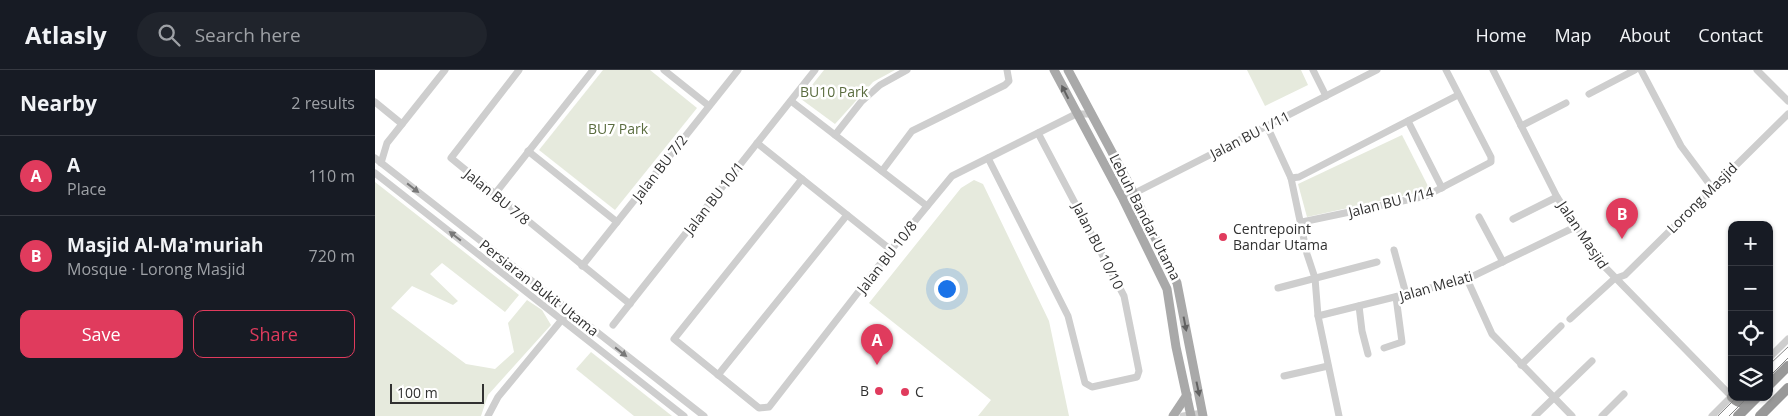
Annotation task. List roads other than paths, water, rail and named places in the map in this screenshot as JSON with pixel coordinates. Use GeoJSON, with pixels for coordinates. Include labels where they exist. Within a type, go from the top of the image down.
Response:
{"type":"FeatureCollection","features":[{"type":"Feature","properties":{"kind":"highway"},"geometry":{"type":"LineString","coordinates":[[1773,381],[1788,366]]}},
{"type":"Feature","properties":{"kind":"highway"},"geometry":{"type":"LineString","coordinates":[[1760,416],[1788,388]]}},
{"type":"Feature","properties":{"kind":"highway"},"geometry":{"type":"LineString","coordinates":[[1738,416],[1751,401]]}},
{"type":"Feature","properties":{"kind":"main road","name":"Lebuh Bandar Utama"},"geometry":{"type":"LineString","coordinates":[[1054,70],[1123,199],[1167,289],[1187,395],[1188,416]]}},
{"type":"Feature","properties":{"kind":"main road","name":"Lebuh Bandar Utama"},"geometry":{"type":"LineString","coordinates":[[1068,70],[1134,194],[1177,283],[1203,414]]}},
{"type":"Feature","properties":{"kind":"main road"},"geometry":{"type":"LineString","coordinates":[[1173,416],[1187,395]]}},
{"type":"Feature","properties":{"kind":"street"},"geometry":{"type":"LineString","coordinates":[[378,160],[402,124],[445,70]]}},
{"type":"Feature","properties":{"kind":"street","name":"Jalan BU 7/8"},"geometry":{"type":"LineString","coordinates":[[519,70],[451,158],[630,304]]}},
{"type":"Feature","properties":{"kind":"street"},"geometry":{"type":"LineString","coordinates":[[494,195],[593,70]]}},
{"type":"Feature","properties":{"kind":"street"},"geometry":{"type":"LineString","coordinates":[[664,70],[709,106]]}},
{"type":"Feature","properties":{"kind":"street","name":"Jalan BU 7/2"},"geometry":{"type":"LineString","coordinates":[[582,266],[738,70]]}},
{"type":"Feature","properties":{"kind":"street","name":"Jalan BU 10/1"},"geometry":{"type":"LineString","coordinates":[[613,325],[815,70]]}},
{"type":"Feature","properties":{"kind":"street"},"geometry":{"type":"LineString","coordinates":[[835,135],[861,102],[880,84],[907,70]]}},
{"type":"Feature","properties":{"kind":"street"},"geometry":{"type":"LineString","coordinates":[[882,171],[912,131],[1005,85],[1009,81],[1007,70]]}},
{"type":"Feature","properties":{"kind":"street"},"geometry":{"type":"LineString","coordinates":[[1313,70],[1326,96]]}},
{"type":"Feature","properties":{"kind":"street","name":"Jalan BU 1/11"},"geometry":{"type":"LineString","coordinates":[[1123,199],[1377,70]]}},
{"type":"Feature","properties":{"kind":"street","name":"Jalan BU 1/14"},"geometry":{"type":"LineString","coordinates":[[1301,222],[1426,196],[1491,162],[1491,157],[1446,70]]}},
{"type":"Feature","properties":{"kind":"street","name":"Jalan Masjid"},"geometry":{"type":"LineString","coordinates":[[1493,70],[1557,197],[1575,227],[1600,262],[1614,279],[1728,392]]}},
{"type":"Feature","properties":{"kind":"street"},"geometry":{"type":"LineString","coordinates":[[1589,94],[1635,70]]}},
{"type":"Feature","properties":{"kind":"street"},"geometry":{"type":"LineString","coordinates":[[1641,70],[1681,146],[1713,188]]}},
{"type":"Feature","properties":{"kind":"street"},"geometry":{"type":"LineString","coordinates":[[1757,70],[1788,101]]}},
{"type":"Feature","properties":{"kind":"street"},"geometry":{"type":"LineString","coordinates":[[1291,178],[1299,177],[1458,94]]}},
{"type":"Feature","properties":{"kind":"street"},"geometry":{"type":"LineString","coordinates":[[791,100],[927,206]]}},
{"type":"Feature","properties":{"kind":"street"},"geometry":{"type":"LineString","coordinates":[[1076,114],[1084,100]]}},
{"type":"Feature","properties":{"kind":"street"},"geometry":{"type":"LineString","coordinates":[[375,102],[402,124]]}},
{"type":"Feature","properties":{"kind":"street"},"geometry":{"type":"LineString","coordinates":[[1521,126],[1566,103]]}},
{"type":"Feature","properties":{"kind":"street"},"geometry":{"type":"LineString","coordinates":[[1038,133],[1076,114],[1091,114]]}},
{"type":"Feature","properties":{"kind":"street","name":"Lorong Masjid"},"geometry":{"type":"LineString","coordinates":[[1570,319],[1614,279],[1625,275],[1788,114]]}},
{"type":"Feature","properties":{"kind":"street"},"geometry":{"type":"LineString","coordinates":[[1408,121],[1442,188]]}},
{"type":"Feature","properties":{"kind":"street"},"geometry":{"type":"LineString","coordinates":[[1267,126],[1291,178],[1307,254],[1315,278],[1318,316],[1339,416]]}},
{"type":"Feature","properties":{"kind":"street","name":"Jalan BU 10/10"},"geometry":{"type":"LineString","coordinates":[[988,158],[1069,316],[1085,383],[1093,387],[1137,377],[1139,371],[1123,296],[1038,133]]}},
{"type":"Feature","properties":{"kind":"street","name":"Jalan BU 10/8"},"geometry":{"type":"LineString","coordinates":[[718,375],[759,408],[769,406],[891,250],[952,176],[1038,133]]}},
{"type":"Feature","properties":{"kind":"street"},"geometry":{"type":"LineString","coordinates":[[757,143],[891,250]]}},
{"type":"Feature","properties":{"kind":"street"},"geometry":{"type":"LineString","coordinates":[[529,152],[617,222]]}},
{"type":"Feature","properties":{"kind":"street","name":"Persiaran Bukit Utama"},"geometry":{"type":"LineString","coordinates":[[378,160],[704,416]]}},
{"type":"Feature","properties":{"kind":"street","name":"Persiaran Bukit Utama"},"geometry":{"type":"LineString","coordinates":[[375,173],[683,416]]}},
{"type":"Feature","properties":{"kind":"street"},"geometry":{"type":"LineString","coordinates":[[802,179],[674,339],[718,375],[847,215]]}},
{"type":"Feature","properties":{"kind":"street"},"geometry":{"type":"LineString","coordinates":[[1513,219],[1557,197]]}},
{"type":"Feature","properties":{"kind":"street"},"geometry":{"type":"LineString","coordinates":[[1479,217],[1503,262]]}},
{"type":"Feature","properties":{"kind":"street","name":"Jalan Melati"},"geometry":{"type":"LineString","coordinates":[[1318,316],[1467,279],[1575,227]]}},
{"type":"Feature","properties":{"kind":"street"},"geometry":{"type":"LineString","coordinates":[[1394,250],[1406,294]]}},
{"type":"Feature","properties":{"kind":"street"},"geometry":{"type":"LineString","coordinates":[[1278,288],[1377,262]]}},
{"type":"Feature","properties":{"kind":"street"},"geometry":{"type":"LineString","coordinates":[[1467,279],[1492,334],[1572,416]]}},
{"type":"Feature","properties":{"kind":"street"},"geometry":{"type":"LineString","coordinates":[[1384,348],[1402,342],[1396,297]]}},
{"type":"Feature","properties":{"kind":"street"},"geometry":{"type":"LineString","coordinates":[[1359,306],[1362,331],[1368,354]]}},
{"type":"Feature","properties":{"kind":"street"},"geometry":{"type":"LineString","coordinates":[[488,416],[498,397],[569,311]]}},
{"type":"Feature","properties":{"kind":"street"},"geometry":{"type":"LineString","coordinates":[[1521,365],[1561,326]]}},
{"type":"Feature","properties":{"kind":"street"},"geometry":{"type":"LineString","coordinates":[[1771,356],[1788,339]]}},
{"type":"Feature","properties":{"kind":"street"},"geometry":{"type":"LineString","coordinates":[[1535,416],[1592,361]]}},
{"type":"Feature","properties":{"kind":"street"},"geometry":{"type":"LineString","coordinates":[[1284,376],[1329,366]]}},
{"type":"Feature","properties":{"kind":"street"},"geometry":{"type":"LineString","coordinates":[[1603,416],[1624,394]]}},
{"type":"Feature","properties":{"kind":"street"},"geometry":{"type":"LineString","coordinates":[[1712,416],[1728,400]]}},
{"type":"Feature","properties":{"kind":"street"},"geometry":{"type":"LineString","coordinates":[[1188,416],[1203,414]]}},
{"type":"Feature","properties":{"kind":"tram line"},"geometry":{"type":"LineString","coordinates":[[1773,361],[1788,347]]}},
{"type":"Feature","properties":{"kind":"tram line"},"geometry":{"type":"LineString","coordinates":[[1773,373],[1788,358]]}},
{"type":"Feature","properties":{"kind":"tram line"},"geometry":{"type":"LineString","coordinates":[[1718,416],[1733,401]]}},
{"type":"Feature","properties":{"kind":"tram line"},"geometry":{"type":"LineString","coordinates":[[1729,416],[1744,401]]}},
{"type":"Feature","properties":{"kind":"place","name":"Centrepoint Bandar Utama"},"geometry":{"type":"Point","coordinates":[1223,237]}},
{"type":"Feature","properties":{"kind":"place","name":"Masjid Al-Ma'muriah"},"geometry":{"type":"Point","coordinates":[1622,239]}},
{"type":"Feature","properties":{"kind":"place","name":"A"},"geometry":{"type":"Point","coordinates":[877,365]}},
{"type":"Feature","properties":{"kind":"place","name":"B"},"geometry":{"type":"Point","coordinates":[879,391]}},
{"type":"Feature","properties":{"kind":"place","name":"C"},"geometry":{"type":"Point","coordinates":[905,392]}},
{"type":"Feature","properties":{"kind":"park label","name":"BU10 Park"},"geometry":{"type":"Point","coordinates":[834,92]}},
{"type":"Feature","properties":{"kind":"park label","name":"BU7 Park"},"geometry":{"type":"Point","coordinates":[618,129]}}]}
